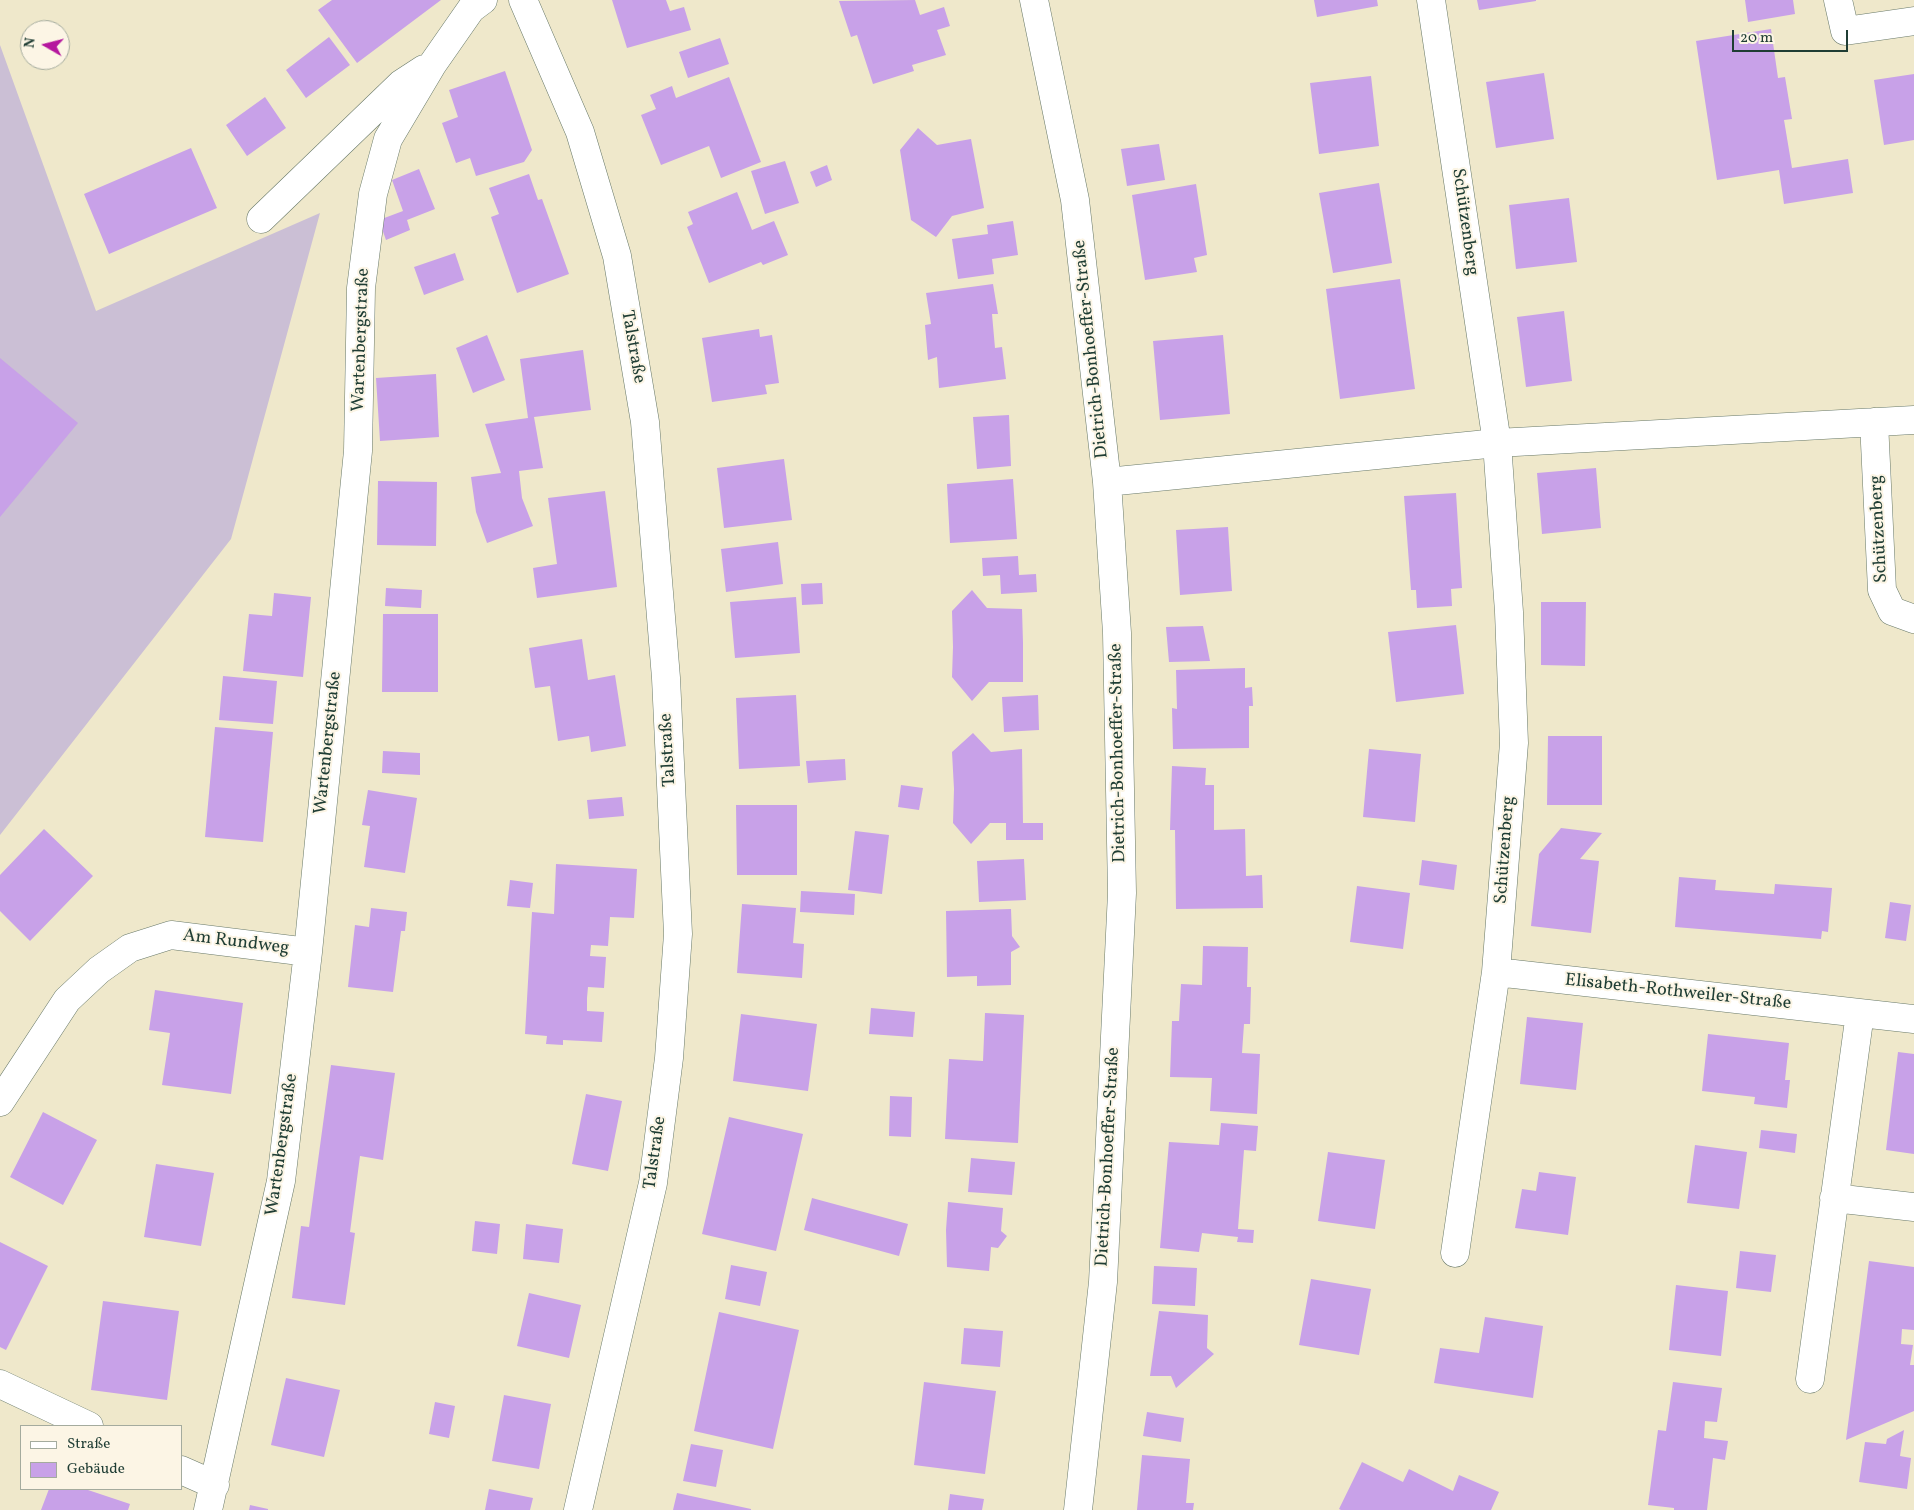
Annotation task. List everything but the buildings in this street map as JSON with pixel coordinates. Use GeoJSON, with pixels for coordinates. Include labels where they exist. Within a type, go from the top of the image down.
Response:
{"type":"FeatureCollection","features":[{"type":"Feature","properties":{"kind":"street","name":"Wartenbergstraße"},"geometry":{"type":"LineString","coordinates":[[212,1498],[281,1181],[308,952],[358,451],[361,288],[373,194],[388,138],[432,65],[471,9],[483,0]]}},
{"type":"Feature","properties":{"kind":"street","name":"Talstraße"},"geometry":{"type":"LineString","coordinates":[[523,0],[580,132],[617,256],[645,422],[666,678],[678,934],[669,1058],[653,1183],[578,1510]]}},
{"type":"Feature","properties":{"kind":"street","name":"Dietrich-Bonhoeffer-Straße"},"geometry":{"type":"LineString","coordinates":[[1034,0],[1075,200],[1107,482],[1117,633],[1122,893],[1103,1282],[1078,1510]]}},
{"type":"Feature","properties":{"kind":"street","name":"Schützenberg"},"geometry":{"type":"LineString","coordinates":[[1432,0],[1497,443],[1509,612],[1514,743],[1496,972],[1455,1253]]}},
{"type":"Feature","properties":{"kind":"street"},"geometry":{"type":"LineString","coordinates":[[1838,0],[1845,31],[1914,21]]}},
{"type":"Feature","properties":{"kind":"street"},"geometry":{"type":"LineString","coordinates":[[260,219],[400,84],[432,65]]}},
{"type":"Feature","properties":{"kind":"street"},"geometry":{"type":"LineString","coordinates":[[1107,482],[1497,443],[1914,420]]}},
{"type":"Feature","properties":{"kind":"street","name":"Schützenberg"},"geometry":{"type":"LineString","coordinates":[[1874,422],[1882,590],[1892,611],[1914,619]]}},
{"type":"Feature","properties":{"kind":"street","name":"Am Rundweg"},"geometry":{"type":"LineString","coordinates":[[0,1102],[67,1000],[98,970],[130,948],[171,935],[308,952]]}},
{"type":"Feature","properties":{"kind":"street","name":"Elisabeth-Rothweiler-Straße"},"geometry":{"type":"LineString","coordinates":[[1496,972],[1914,1020]]}},
{"type":"Feature","properties":{"kind":"street"},"geometry":{"type":"LineString","coordinates":[[1810,1379],[1860,1013]]}},
{"type":"Feature","properties":{"kind":"street"},"geometry":{"type":"LineString","coordinates":[[1834,1198],[1914,1207]]}},
{"type":"Feature","properties":{"kind":"street"},"geometry":{"type":"LineString","coordinates":[[0,1384],[87,1425]]}},
{"type":"Feature","properties":{"kind":"street"},"geometry":{"type":"LineString","coordinates":[[182,1471],[212,1498]]}},
{"type":"Feature","properties":{"kind":"shaded area"},"geometry":{"type":"Polygon","coordinates":[[[0,45],[96,311],[320,213],[231,539],[0,835],[0,45]]]}}]}
